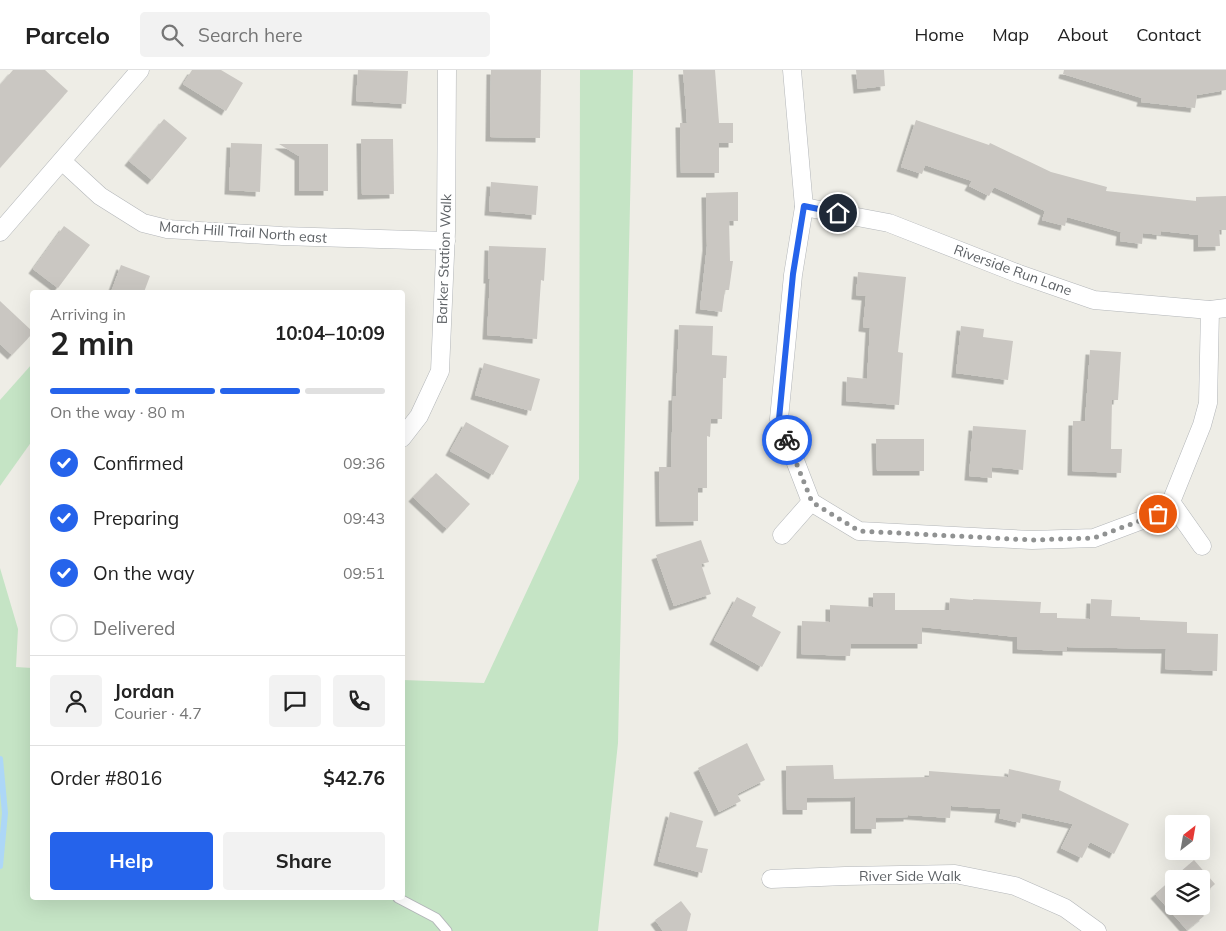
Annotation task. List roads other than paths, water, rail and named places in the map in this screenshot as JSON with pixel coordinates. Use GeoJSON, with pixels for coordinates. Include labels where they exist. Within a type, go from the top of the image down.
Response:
{"type":"FeatureCollection","features":[{"type":"Feature","properties":{"kind":"street"},"geometry":{"type":"LineString","coordinates":[[0,232],[140,70]]}},
{"type":"Feature","properties":{"kind":"street","name":"Barker Station Walk"},"geometry":{"type":"LineString","coordinates":[[405,434],[420,416],[440,371],[446,241],[447,70]]}},
{"type":"Feature","properties":{"kind":"street"},"geometry":{"type":"LineString","coordinates":[[792,70],[804,206],[793,274],[779,419],[812,502],[859,531],[1032,540],[1094,538],[1158,514],[1170,502],[1202,425],[1208,403],[1218,310]]}},
{"type":"Feature","properties":{"kind":"street","name":"March Hill Trail North east"},"geometry":{"type":"LineString","coordinates":[[62,161],[100,196],[143,223],[167,229],[282,236],[446,241]]}},
{"type":"Feature","properties":{"kind":"street","name":"Riverside Run Lane"},"geometry":{"type":"LineString","coordinates":[[804,206],[889,223],[1020,274],[1094,300],[1218,310]]}},
{"type":"Feature","properties":{"kind":"street"},"geometry":{"type":"LineString","coordinates":[[782,535],[812,502]]}},
{"type":"Feature","properties":{"kind":"street"},"geometry":{"type":"LineString","coordinates":[[1170,502],[1202,546]]}},
{"type":"Feature","properties":{"kind":"street","name":"River Side Walk"},"geometry":{"type":"LineString","coordinates":[[771,879],[955,874],[1015,886],[1065,908],[1097,931]]}},
{"type":"Feature","properties":{"kind":"lane"},"geometry":{"type":"LineString","coordinates":[[402,900],[436,918],[447,931]]}},
{"type":"Feature","properties":{"kind":"waterway"},"geometry":{"type":"LineString","coordinates":[[0,759],[5,813],[0,866]]}}]}
